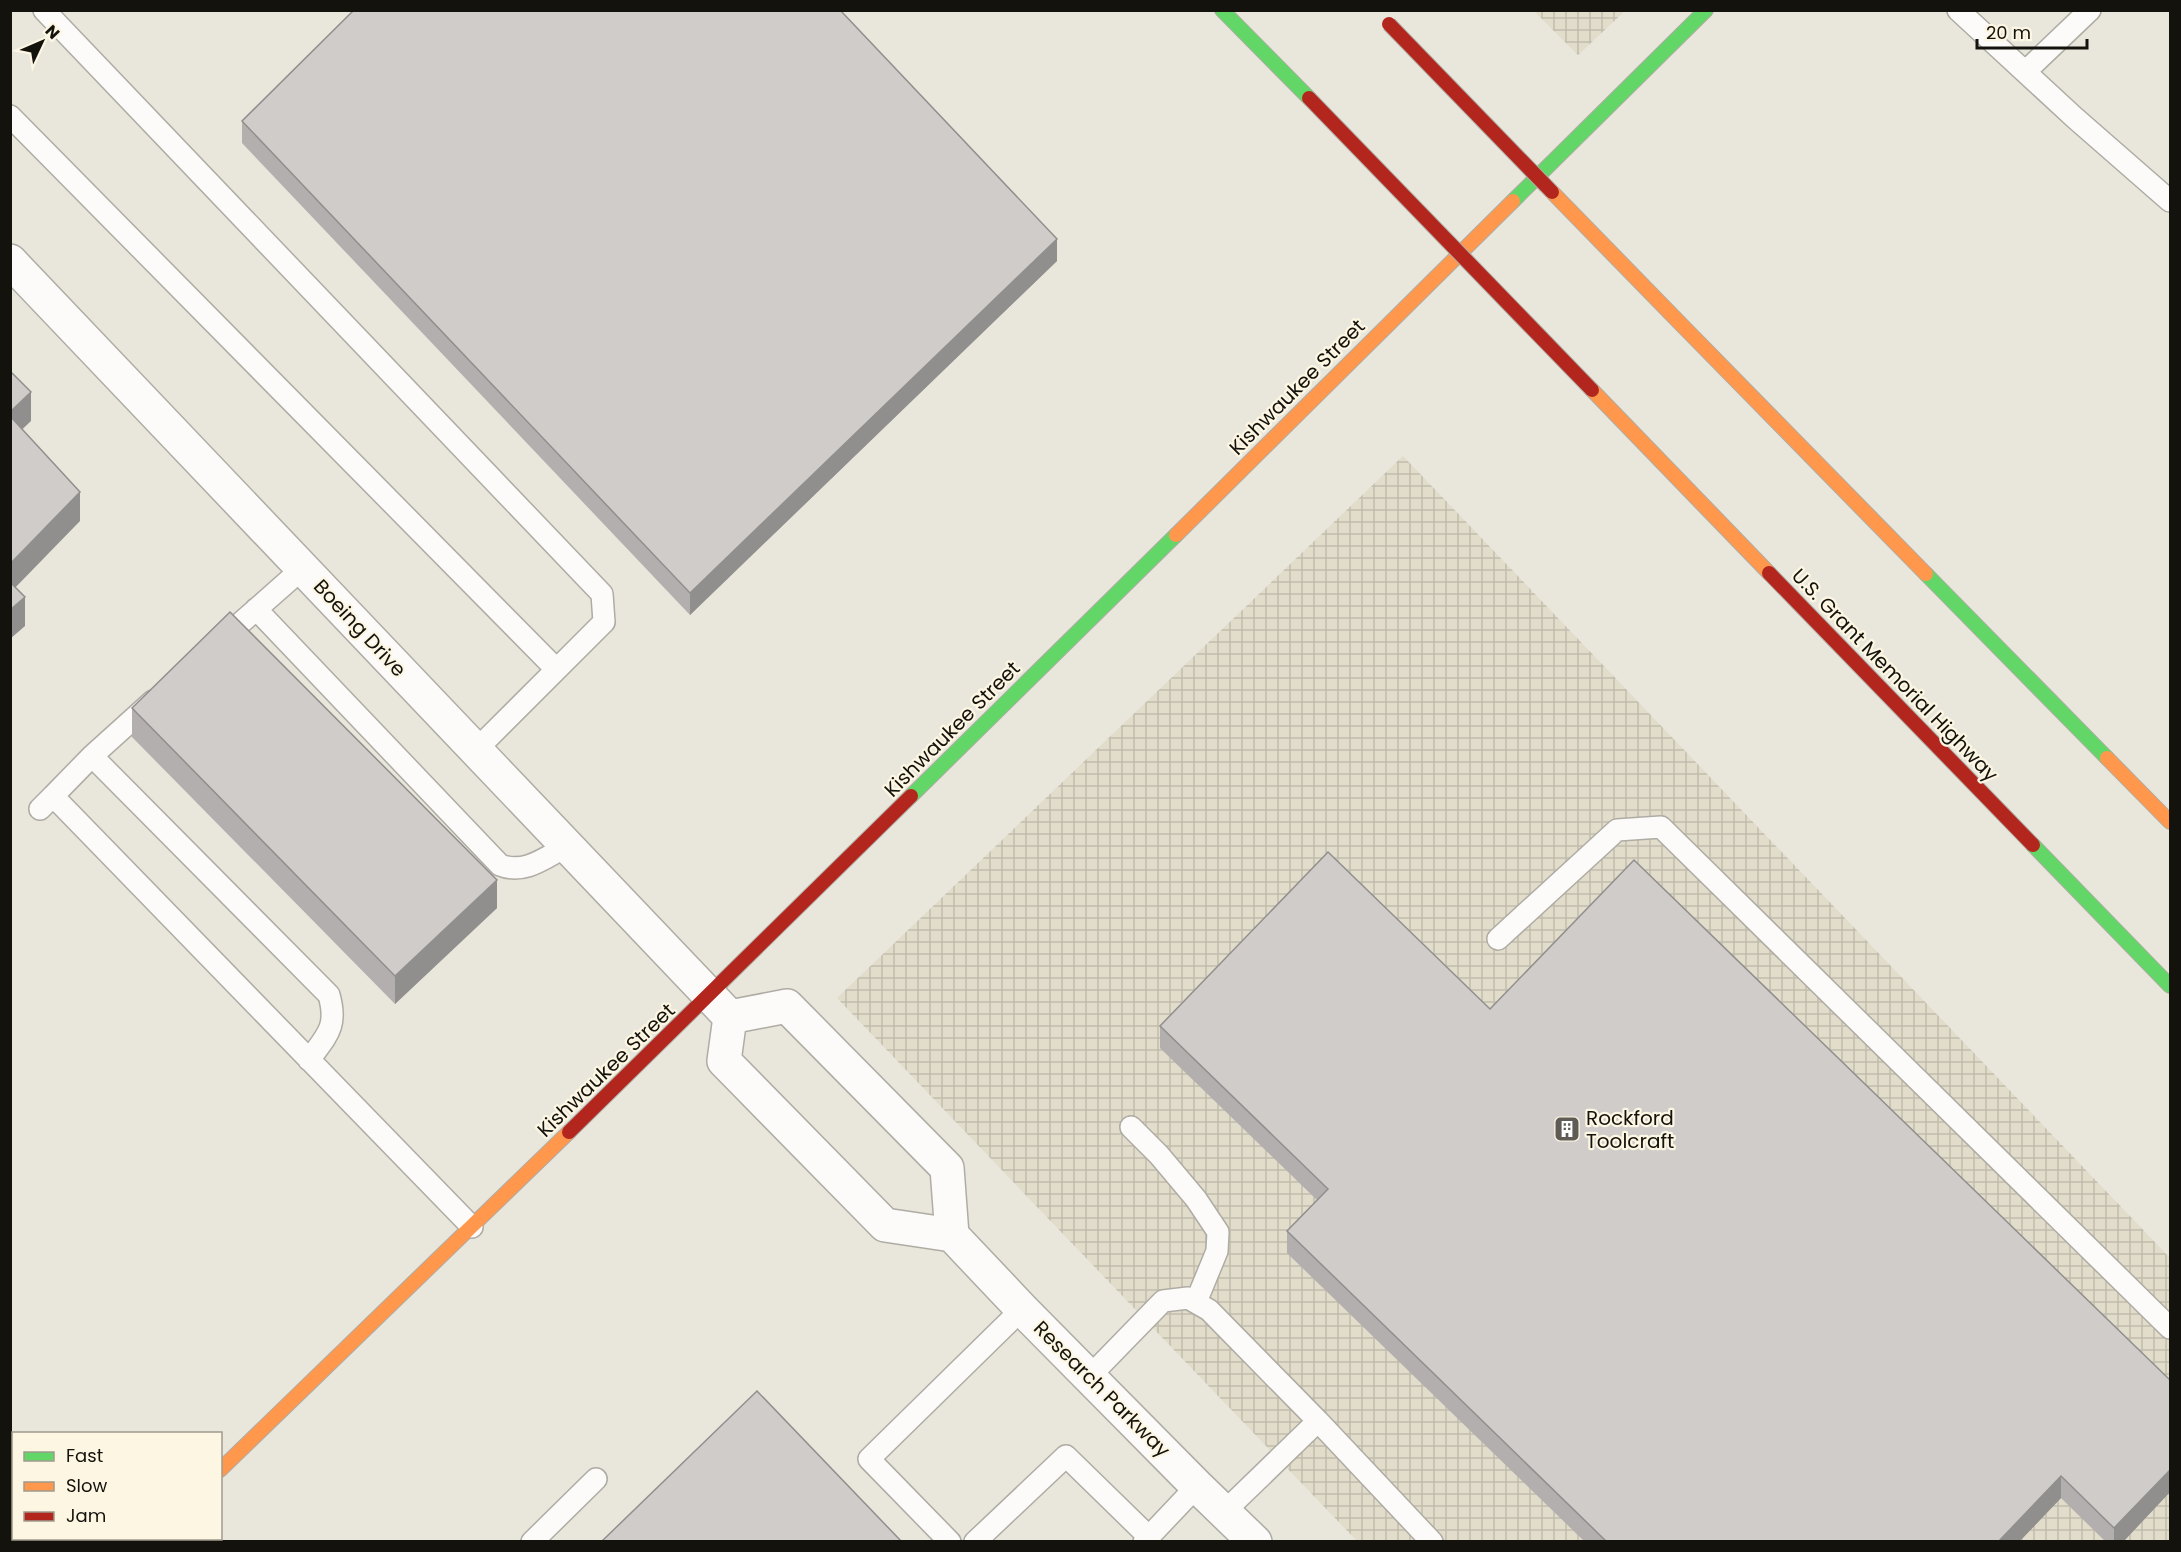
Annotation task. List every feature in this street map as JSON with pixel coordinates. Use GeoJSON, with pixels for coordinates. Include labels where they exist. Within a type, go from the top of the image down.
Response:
{"type":"FeatureCollection","features":[{"type":"Feature","properties":{"kind":"main road","name":"U.S. Grant Memorial Highway"},"geometry":{"type":"LineString","coordinates":[[1222,10],[2170,986]]}},
{"type":"Feature","properties":{"kind":"main road","name":"Kishwaukee Street"},"geometry":{"type":"LineString","coordinates":[[222,1468],[472,1227],[720,1006],[1706,10]]}},
{"type":"Feature","properties":{"kind":"main road"},"geometry":{"type":"LineString","coordinates":[[1386,21],[2170,822]]}},
{"type":"Feature","properties":{"kind":"street","name":"Boeing Drive"},"geometry":{"type":"LineString","coordinates":[[10,261],[720,1006]]}},
{"type":"Feature","properties":{"kind":"street"},"geometry":{"type":"LineString","coordinates":[[720,1006],[787,1006],[947,1168],[952,1235],[885,1225],[724,1061],[720,1006]]}},
{"type":"Feature","properties":{"kind":"street","name":"Research Parkway"},"geometry":{"type":"LineString","coordinates":[[952,1235],[1022,1309],[1255,1542]]}},
{"type":"Feature","properties":{"kind":"lane"},"geometry":{"type":"LineString","coordinates":[[44,10],[602,594],[604,622],[476,750]]}},
{"type":"Feature","properties":{"kind":"lane"},"geometry":{"type":"LineString","coordinates":[[1958,10],[2170,201]]}},
{"type":"Feature","properties":{"kind":"lane"},"geometry":{"type":"LineString","coordinates":[[2025,72],[2090,10]]}},
{"type":"Feature","properties":{"kind":"lane"},"geometry":{"type":"LineString","coordinates":[[10,116],[556,669]]}},
{"type":"Feature","properties":{"kind":"lane"},"geometry":{"type":"LineString","coordinates":[[204,656],[303,568]]}},
{"type":"Feature","properties":{"kind":"lane"},"geometry":{"type":"LineString","coordinates":[[256,609],[500,865],[512,870],[529,867],[567,846]]}},
{"type":"Feature","properties":{"kind":"lane"},"geometry":{"type":"LineString","coordinates":[[170,686],[92,756],[46,803],[309,1060],[472,1227]]}},
{"type":"Feature","properties":{"kind":"lane"},"geometry":{"type":"LineString","coordinates":[[92,756],[329,995],[333,1012],[329,1032],[309,1060]]}},
{"type":"Feature","properties":{"kind":"lane"},"geometry":{"type":"LineString","coordinates":[[1498,939],[1617,830],[1661,827],[2170,1328]]}},
{"type":"Feature","properties":{"kind":"lane"},"geometry":{"type":"LineString","coordinates":[[1131,1127],[1159,1155],[1196,1199],[1218,1232],[1217,1251],[1196,1302]]}},
{"type":"Feature","properties":{"kind":"lane"},"geometry":{"type":"LineString","coordinates":[[1090,1376],[1163,1301],[1188,1298],[1209,1310],[1432,1542]]}},
{"type":"Feature","properties":{"kind":"lane"},"geometry":{"type":"LineString","coordinates":[[950,1542],[869,1459],[1022,1309]]}},
{"type":"Feature","properties":{"kind":"lane"},"geometry":{"type":"LineString","coordinates":[[1225,1511],[1318,1421]]}},
{"type":"Feature","properties":{"kind":"lane"},"geometry":{"type":"LineString","coordinates":[[975,1542],[1066,1456],[1147,1539],[1197,1486]]}},
{"type":"Feature","properties":{"kind":"lane"},"geometry":{"type":"LineString","coordinates":[[532,1542],[596,1479]]}},
{"type":"Feature","properties":{"kind":"shaded area"},"geometry":{"type":"Polygon","coordinates":[[[1534,11],[1625,11],[1578,55],[1534,11]]]}},
{"type":"Feature","properties":{"kind":"shaded area"},"geometry":{"type":"Polygon","coordinates":[[[1403,456],[2170,1258],[2170,1541],[1357,1541],[837,998],[1403,456]]]}},
{"type":"Feature","properties":{"kind":"building"},"geometry":{"type":"Polygon","coordinates":[[[354,10],[840,10],[1057,239],[690,593],[242,121],[354,10]]]}},
{"type":"Feature","properties":{"kind":"building"},"geometry":{"type":"Polygon","coordinates":[[[10,371],[31,392],[10,412],[10,371]]]}},
{"type":"Feature","properties":{"kind":"building"},"geometry":{"type":"Polygon","coordinates":[[[10,416],[80,492],[10,564],[10,416]]]}},
{"type":"Feature","properties":{"kind":"building"},"geometry":{"type":"Polygon","coordinates":[[[10,582],[25,597],[10,610],[10,582]]]}},
{"type":"Feature","properties":{"kind":"building"},"geometry":{"type":"Polygon","coordinates":[[[230,612],[497,880],[395,976],[132,708],[230,612]]]}},
{"type":"Feature","properties":{"kind":"building","name":"Rockford Toolcraft"},"geometry":{"type":"Polygon","coordinates":[[[1328,852],[1490,1009],[1634,860],[2170,1380],[2170,1470],[2114,1528],[2061,1476],[1998,1542],[1607,1542],[1287,1231],[1328,1189],[1160,1026],[1328,852]]]}},
{"type":"Feature","properties":{"kind":"building"},"geometry":{"type":"Polygon","coordinates":[[[757,1391],[902,1542],[601,1542],[757,1391]]]}},
{"type":"Feature","properties":{"kind":"traffic: fast"},"geometry":{"type":"LineString","coordinates":[[1222,10],[1309,98]]}},
{"type":"Feature","properties":{"kind":"traffic: fast"},"geometry":{"type":"LineString","coordinates":[[1513,201],[1706,10]]}},
{"type":"Feature","properties":{"kind":"traffic: fast"},"geometry":{"type":"LineString","coordinates":[[911,796],[1176,535]]}},
{"type":"Feature","properties":{"kind":"traffic: fast"},"geometry":{"type":"LineString","coordinates":[[1926,574],[2107,758]]}},
{"type":"Feature","properties":{"kind":"traffic: fast"},"geometry":{"type":"LineString","coordinates":[[2033,845],[2170,986]]}},
{"type":"Feature","properties":{"kind":"traffic: slow"},"geometry":{"type":"LineString","coordinates":[[1552,192],[1670,313]]}},
{"type":"Feature","properties":{"kind":"traffic: slow"},"geometry":{"type":"LineString","coordinates":[[1176,535],[1513,201]]}},
{"type":"Feature","properties":{"kind":"traffic: slow"},"geometry":{"type":"LineString","coordinates":[[1670,313],[1926,574]]}},
{"type":"Feature","properties":{"kind":"traffic: slow"},"geometry":{"type":"LineString","coordinates":[[1592,390],[1769,573]]}},
{"type":"Feature","properties":{"kind":"traffic: slow"},"geometry":{"type":"LineString","coordinates":[[2107,758],[2170,822]]}},
{"type":"Feature","properties":{"kind":"traffic: slow"},"geometry":{"type":"LineString","coordinates":[[222,1468],[569,1132]]}},
{"type":"Feature","properties":{"kind":"traffic: jam"},"geometry":{"type":"LineString","coordinates":[[1389,24],[1552,192]]}},
{"type":"Feature","properties":{"kind":"traffic: jam"},"geometry":{"type":"LineString","coordinates":[[1309,98],[1592,390]]}},
{"type":"Feature","properties":{"kind":"traffic: jam"},"geometry":{"type":"LineString","coordinates":[[1769,573],[2033,845]]}},
{"type":"Feature","properties":{"kind":"traffic: jam"},"geometry":{"type":"LineString","coordinates":[[569,1132],[911,796]]}},
{"type":"Feature","properties":{"kind":"place","name":"Rockford Toolcraft"},"geometry":{"type":"Point","coordinates":[1567,1129]}}]}
